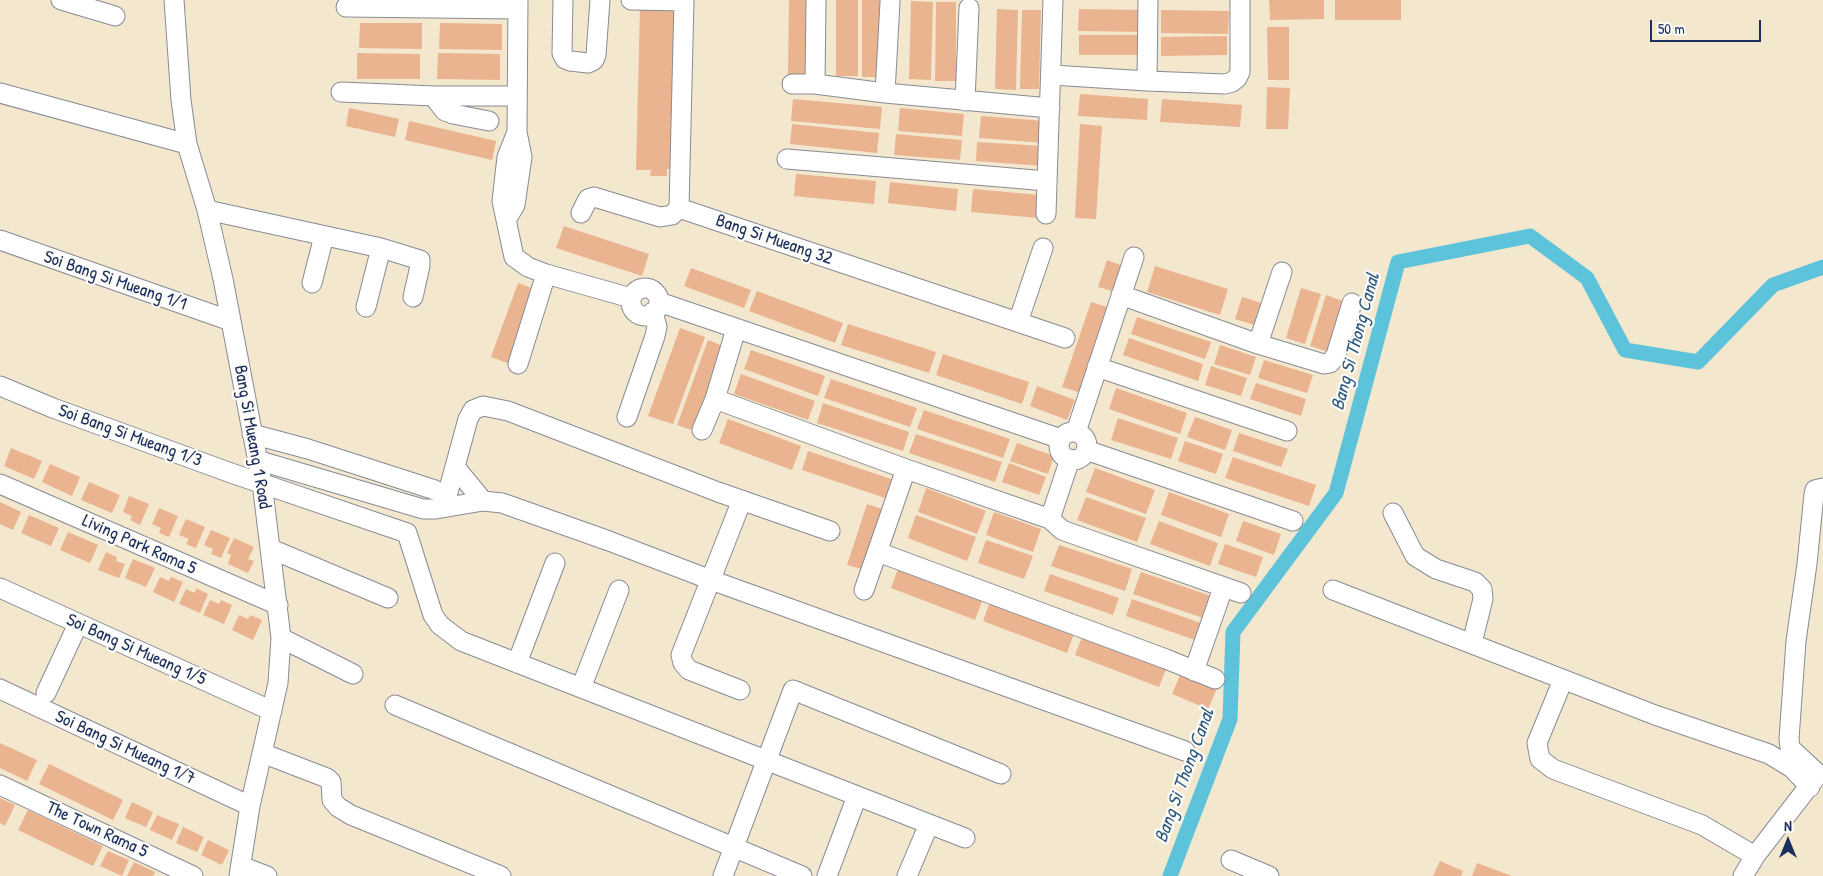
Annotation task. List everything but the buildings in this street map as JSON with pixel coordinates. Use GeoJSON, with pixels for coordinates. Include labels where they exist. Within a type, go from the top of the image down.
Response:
{"type":"FeatureCollection","features":[{"type":"Feature","properties":{"kind":"street"},"geometry":{"type":"LineString","coordinates":[[60,0],[114,16]]}},
{"type":"Feature","properties":{"kind":"street","name":"Bang Si Mueang 1 Road"},"geometry":{"type":"LineString","coordinates":[[174,0],[181,100],[187,144],[207,210],[231,321],[262,483],[278,606],[280,638],[278,683],[250,806],[240,871]]}},
{"type":"Feature","properties":{"kind":"street"},"geometry":{"type":"LineString","coordinates":[[563,0],[562,54],[565,59],[570,61],[588,63],[594,60],[596,55],[600,0]]}},
{"type":"Feature","properties":{"kind":"street"},"geometry":{"type":"LineString","coordinates":[[581,213],[588,199],[594,197],[660,217],[672,216],[679,208],[684,1],[632,0]]}},
{"type":"Feature","properties":{"kind":"street"},"geometry":{"type":"LineString","coordinates":[[1046,214],[1054,0]]}},
{"type":"Feature","properties":{"kind":"street"},"geometry":{"type":"LineString","coordinates":[[1147,81],[1148,0]]}},
{"type":"Feature","properties":{"kind":"street"},"geometry":{"type":"LineString","coordinates":[[1052,75],[1147,81],[1225,84],[1232,82],[1240,72],[1240,0]]}},
{"type":"Feature","properties":{"kind":"street"},"geometry":{"type":"LineString","coordinates":[[815,84],[816,1]]}},
{"type":"Feature","properties":{"kind":"street"},"geometry":{"type":"LineString","coordinates":[[885,93],[890,2]]}},
{"type":"Feature","properties":{"kind":"street"},"geometry":{"type":"LineString","coordinates":[[346,7],[518,5],[517,132],[507,157],[502,201],[514,257],[528,267],[546,274],[631,298],[631,304],[637,313],[647,315],[656,307]]}},
{"type":"Feature","properties":{"kind":"street"},"geometry":{"type":"LineString","coordinates":[[965,101],[969,8]]}},
{"type":"Feature","properties":{"kind":"street"},"geometry":{"type":"LineString","coordinates":[[792,84],[815,84],[885,93],[1050,108]]}},
{"type":"Feature","properties":{"kind":"street"},"geometry":{"type":"LineString","coordinates":[[0,92],[187,144]]}},
{"type":"Feature","properties":{"kind":"street"},"geometry":{"type":"LineString","coordinates":[[342,92],[435,96],[517,96]]}},
{"type":"Feature","properties":{"kind":"street"},"geometry":{"type":"LineString","coordinates":[[435,96],[445,111],[489,121]]}},
{"type":"Feature","properties":{"kind":"street"},"geometry":{"type":"LineString","coordinates":[[787,159],[1047,181]]}},
{"type":"Feature","properties":{"kind":"street","name":"Bang Si Mueang 32"},"geometry":{"type":"LineString","coordinates":[[679,208],[1065,338]]}},
{"type":"Feature","properties":{"kind":"street"},"geometry":{"type":"LineString","coordinates":[[207,210],[381,248],[420,260],[412,297]]}},
{"type":"Feature","properties":{"kind":"street"},"geometry":{"type":"LineString","coordinates":[[312,283],[324,236]]}},
{"type":"Feature","properties":{"kind":"street","name":"Soi Bang Si Mueang 1/1"},"geometry":{"type":"LineString","coordinates":[[0,240],[231,321]]}},
{"type":"Feature","properties":{"kind":"street"},"geometry":{"type":"LineString","coordinates":[[366,307],[381,248]]}},
{"type":"Feature","properties":{"kind":"street"},"geometry":{"type":"LineString","coordinates":[[1018,322],[1043,248]]}},
{"type":"Feature","properties":{"kind":"street"},"geometry":{"type":"LineString","coordinates":[[1134,257],[1097,367],[1069,436],[1059,449],[1062,454],[1078,455],[1293,521]]}},
{"type":"Feature","properties":{"kind":"street"},"geometry":{"type":"LineString","coordinates":[[1258,344],[1282,272]]}},
{"type":"Feature","properties":{"kind":"street"},"geometry":{"type":"LineString","coordinates":[[518,364],[546,274]]}},
{"type":"Feature","properties":{"kind":"street"},"geometry":{"type":"LineString","coordinates":[[1121,295],[1317,363],[1330,363],[1336,356],[1352,304]]}},
{"type":"Feature","properties":{"kind":"street"},"geometry":{"type":"LineString","coordinates":[[656,307],[736,329],[1069,436]]}},
{"type":"Feature","properties":{"kind":"street"},"geometry":{"type":"LineString","coordinates":[[627,417],[655,336],[657,327],[656,307]]}},
{"type":"Feature","properties":{"kind":"street"},"geometry":{"type":"LineString","coordinates":[[702,430],[715,399],[736,329]]}},
{"type":"Feature","properties":{"kind":"street"},"geometry":{"type":"LineString","coordinates":[[1097,367],[1287,431]]}},
{"type":"Feature","properties":{"kind":"street","name":"Soi Bang Si Mueang 1/3"},"geometry":{"type":"LineString","coordinates":[[0,386],[62,411],[231,473],[407,532],[433,615],[440,626],[461,641],[517,663]]}},
{"type":"Feature","properties":{"kind":"street"},"geometry":{"type":"LineString","coordinates":[[715,399],[1050,519],[1062,530],[1241,593]]}},
{"type":"Feature","properties":{"kind":"street"},"geometry":{"type":"LineString","coordinates":[[444,507],[468,419],[474,410],[483,406],[508,412],[830,531]]}},
{"type":"Feature","properties":{"kind":"street"},"geometry":{"type":"LineString","coordinates":[[252,434],[308,449],[435,490]]}},
{"type":"Feature","properties":{"kind":"street"},"geometry":{"type":"LineString","coordinates":[[1050,519],[1078,455]]}},
{"type":"Feature","properties":{"kind":"street"},"geometry":{"type":"LineString","coordinates":[[257,460],[423,509],[436,509],[483,501],[502,503],[1185,751]]}},
{"type":"Feature","properties":{"kind":"street"},"geometry":{"type":"LineString","coordinates":[[455,467],[483,501]]}},
{"type":"Feature","properties":{"kind":"street"},"geometry":{"type":"LineString","coordinates":[[864,590],[906,469]]}},
{"type":"Feature","properties":{"kind":"street","name":"Living Park Rama 5"},"geometry":{"type":"LineString","coordinates":[[0,484],[278,606]]}},
{"type":"Feature","properties":{"kind":"street"},"geometry":{"type":"LineString","coordinates":[[1817,776],[1790,748],[1788,739],[1796,641],[1807,564],[1814,494],[1815,490],[1823,488]]}},
{"type":"Feature","properties":{"kind":"street"},"geometry":{"type":"LineString","coordinates":[[740,690],[689,670],[683,663],[681,655],[742,500]]}},
{"type":"Feature","properties":{"kind":"street"},"geometry":{"type":"LineString","coordinates":[[1393,512],[1415,556],[1436,569],[1475,582],[1482,589],[1483,599],[1472,643]]}},
{"type":"Feature","properties":{"kind":"street"},"geometry":{"type":"LineString","coordinates":[[271,549],[388,598]]}},
{"type":"Feature","properties":{"kind":"street"},"geometry":{"type":"LineString","coordinates":[[878,552],[1215,680]]}},
{"type":"Feature","properties":{"kind":"street"},"geometry":{"type":"LineString","coordinates":[[555,563],[517,663],[965,838]]}},
{"type":"Feature","properties":{"kind":"street","name":"Soi Bang Si Mueang 1/5"},"geometry":{"type":"LineString","coordinates":[[0,588],[272,711]]}},
{"type":"Feature","properties":{"kind":"street"},"geometry":{"type":"LineString","coordinates":[[1194,671],[1223,588]]}},
{"type":"Feature","properties":{"kind":"street"},"geometry":{"type":"LineString","coordinates":[[581,688],[619,590]]}},
{"type":"Feature","properties":{"kind":"street"},"geometry":{"type":"LineString","coordinates":[[1333,590],[1655,715],[1769,754],[1792,768],[1817,776]]}},
{"type":"Feature","properties":{"kind":"street"},"geometry":{"type":"LineString","coordinates":[[46,693],[78,624]]}},
{"type":"Feature","properties":{"kind":"street"},"geometry":{"type":"LineString","coordinates":[[280,638],[353,674]]}},
{"type":"Feature","properties":{"kind":"street"},"geometry":{"type":"LineString","coordinates":[[1563,680],[1537,743],[1540,759],[1553,769],[1702,825],[1755,856]]}},
{"type":"Feature","properties":{"kind":"street","name":"Soi Bang Si Mueang 1/7"},"geometry":{"type":"LineString","coordinates":[[0,690],[250,806]]}},
{"type":"Feature","properties":{"kind":"street"},"geometry":{"type":"LineString","coordinates":[[723,876],[793,690],[1001,774]]}},
{"type":"Feature","properties":{"kind":"street"},"geometry":{"type":"LineString","coordinates":[[395,705],[802,876]]}},
{"type":"Feature","properties":{"kind":"street"},"geometry":{"type":"LineString","coordinates":[[262,753],[326,778],[331,782],[332,800],[338,807],[351,815],[501,876]]}},
{"type":"Feature","properties":{"kind":"street"},"geometry":{"type":"LineString","coordinates":[[1743,876],[1755,856],[1817,776]]}},
{"type":"Feature","properties":{"kind":"street","name":"The Town Rama 5"},"geometry":{"type":"LineString","coordinates":[[0,785],[193,876]]}},
{"type":"Feature","properties":{"kind":"street"},"geometry":{"type":"LineString","coordinates":[[827,876],[856,796]]}},
{"type":"Feature","properties":{"kind":"street"},"geometry":{"type":"LineString","coordinates":[[907,876],[929,824]]}},
{"type":"Feature","properties":{"kind":"street"},"geometry":{"type":"LineString","coordinates":[[1231,860],[1269,876]]}},
{"type":"Feature","properties":{"kind":"street"},"geometry":{"type":"LineString","coordinates":[[240,871],[267,876]]}},
{"type":"Feature","properties":{"kind":"waterway","name":"Bang Si Thong Canal"},"geometry":{"type":"LineString","coordinates":[[1170,876],[1230,719],[1233,632],[1336,493],[1398,262],[1530,236],[1587,278],[1625,350],[1698,362],[1773,285],[1823,267]]}}]}
